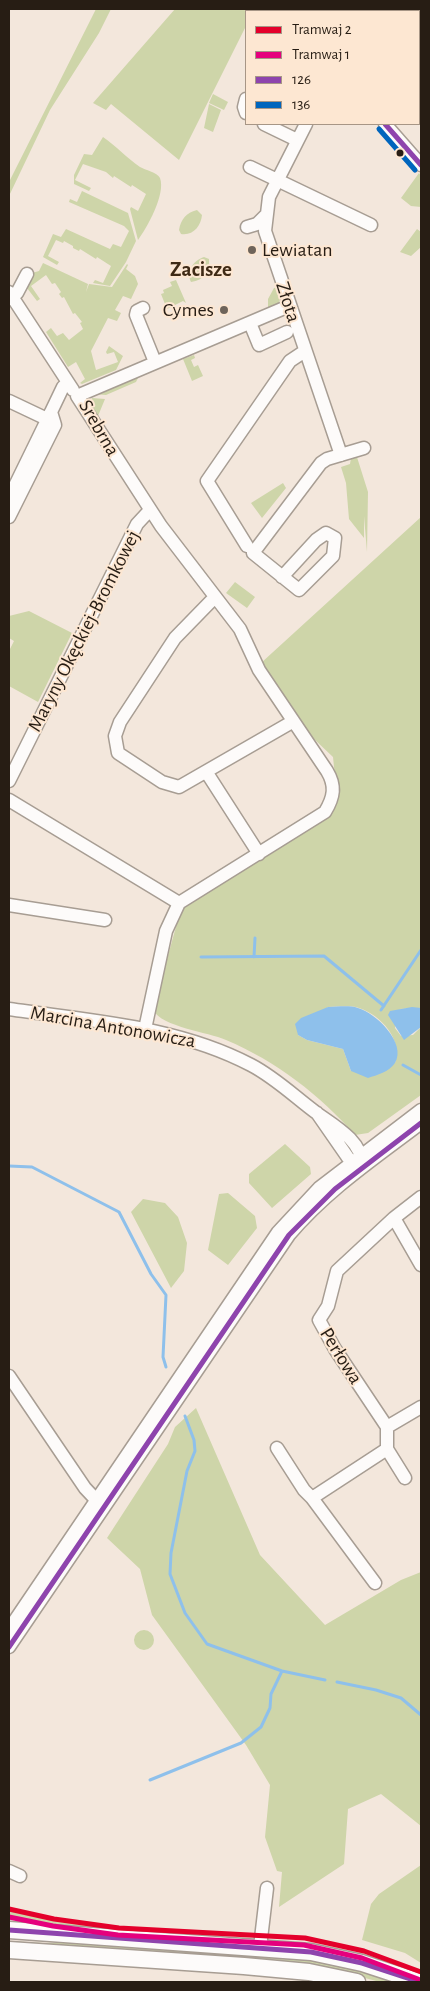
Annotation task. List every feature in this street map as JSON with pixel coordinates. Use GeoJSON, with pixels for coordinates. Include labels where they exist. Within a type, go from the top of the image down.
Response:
{"type":"FeatureCollection","features":[{"type":"Feature","properties":{"kind":"main road"},"geometry":{"type":"LineString","coordinates":[[9,1930],[311,1952],[362,1963],[420,1982]]}},
{"type":"Feature","properties":{"kind":"main road"},"geometry":{"type":"LineString","coordinates":[[9,1950],[244,1966],[308,1972],[357,1982]]}},
{"type":"Feature","properties":{"kind":"street"},"geometry":{"type":"LineString","coordinates":[[266,125],[297,140]]}},
{"type":"Feature","properties":{"kind":"street","name":"Złota"},"geometry":{"type":"LineString","coordinates":[[305,125],[268,197],[265,216],[266,231],[341,455]]}},
{"type":"Feature","properties":{"kind":"street"},"geometry":{"type":"LineString","coordinates":[[386,125],[420,160]]}},
{"type":"Feature","properties":{"kind":"street"},"geometry":{"type":"LineString","coordinates":[[250,167],[371,224]]}},
{"type":"Feature","properties":{"kind":"street"},"geometry":{"type":"LineString","coordinates":[[247,228],[257,224],[265,216]]}},
{"type":"Feature","properties":{"kind":"street"},"geometry":{"type":"LineString","coordinates":[[27,274],[22,286],[10,296],[77,396]]}},
{"type":"Feature","properties":{"kind":"street","name":"Srebrna"},"geometry":{"type":"LineString","coordinates":[[259,854],[325,812],[333,797],[332,778],[292,722],[259,670],[240,629],[214,598],[150,510],[77,396],[290,306]]}},
{"type":"Feature","properties":{"kind":"street"},"geometry":{"type":"LineString","coordinates":[[143,308],[137,311],[136,315],[155,362]]}},
{"type":"Feature","properties":{"kind":"street"},"geometry":{"type":"LineString","coordinates":[[250,323],[259,345],[287,332]]}},
{"type":"Feature","properties":{"kind":"street"},"geometry":{"type":"LineString","coordinates":[[247,546],[207,481],[290,361],[305,352]]}},
{"type":"Feature","properties":{"kind":"street"},"geometry":{"type":"LineString","coordinates":[[9,498],[63,387],[68,383]]}},
{"type":"Feature","properties":{"kind":"street"},"geometry":{"type":"LineString","coordinates":[[9,401],[49,415],[55,425],[9,517]]}},
{"type":"Feature","properties":{"kind":"street"},"geometry":{"type":"LineString","coordinates":[[282,576],[316,540],[326,533],[335,538],[334,556],[299,590],[253,554],[321,463],[364,448]]}},
{"type":"Feature","properties":{"kind":"street","name":"Maryny Okęckiej-Bromkowej"},"geometry":{"type":"LineString","coordinates":[[9,781],[137,524],[150,510]]}},
{"type":"Feature","properties":{"kind":"street"},"geometry":{"type":"LineString","coordinates":[[214,598],[174,638],[120,722],[115,736],[118,754],[162,782],[180,787],[292,722]]}},
{"type":"Feature","properties":{"kind":"street"},"geometry":{"type":"LineString","coordinates":[[145,1030],[166,931],[179,903],[259,854],[207,773]]}},
{"type":"Feature","properties":{"kind":"street"},"geometry":{"type":"LineString","coordinates":[[9,800],[179,903]]}},
{"type":"Feature","properties":{"kind":"street"},"geometry":{"type":"LineString","coordinates":[[9,905],[105,920]]}},
{"type":"Feature","properties":{"kind":"street","name":"Marcina Antonowicza"},"geometry":{"type":"LineString","coordinates":[[9,1009],[145,1030],[200,1042],[252,1066],[286,1087],[317,1113],[339,1128],[358,1161]]}},
{"type":"Feature","properties":{"kind":"street"},"geometry":{"type":"LineString","coordinates":[[9,1629],[289,1235],[358,1161],[421,1110]]}},
{"type":"Feature","properties":{"kind":"street"},"geometry":{"type":"LineString","coordinates":[[358,1161],[421,1123]]}},
{"type":"Feature","properties":{"kind":"street","name":"Perłowa"},"geometry":{"type":"LineString","coordinates":[[387,1427],[335,1349],[319,1320],[328,1306],[338,1272],[394,1218],[421,1197]]}},
{"type":"Feature","properties":{"kind":"street"},"geometry":{"type":"LineString","coordinates":[[394,1218],[421,1265]]}},
{"type":"Feature","properties":{"kind":"street"},"geometry":{"type":"LineString","coordinates":[[9,1376],[99,1504]]}},
{"type":"Feature","properties":{"kind":"street"},"geometry":{"type":"LineString","coordinates":[[405,1478],[387,1449],[387,1427],[421,1407]]}},
{"type":"Feature","properties":{"kind":"street"},"geometry":{"type":"LineString","coordinates":[[277,1448],[304,1490],[376,1583]]}},
{"type":"Feature","properties":{"kind":"street"},"geometry":{"type":"LineString","coordinates":[[312,1498],[387,1449]]}},
{"type":"Feature","properties":{"kind":"street"},"geometry":{"type":"LineString","coordinates":[[9,1647],[99,1504]]}},
{"type":"Feature","properties":{"kind":"street"},"geometry":{"type":"LineString","coordinates":[[260,1948],[267,1888]]}},
{"type":"Feature","properties":{"kind":"green space"},"geometry":{"type":"Polygon","coordinates":[[[96,9],[111,9],[99,33],[50,110],[9,196],[9,182],[96,9]]]}},
{"type":"Feature","properties":{"kind":"green space"},"geometry":{"type":"Polygon","coordinates":[[[175,9],[255,9],[245,10],[245,28],[179,160],[111,104],[106,110],[93,103],[175,9]]]}},
{"type":"Feature","properties":{"kind":"green space"},"geometry":{"type":"Polygon","coordinates":[[[213,94],[228,102],[224,110],[209,103],[213,94]]]}},
{"type":"Feature","properties":{"kind":"green space"},"geometry":{"type":"Polygon","coordinates":[[[209,104],[221,110],[213,132],[204,128],[209,104]]]}},
{"type":"Feature","properties":{"kind":"green space"},"geometry":{"type":"Polygon","coordinates":[[[103,137],[140,167],[160,178],[161,185],[158,201],[146,228],[138,240],[130,209],[131,207],[138,211],[146,194],[114,176],[113,178],[106,172],[83,164],[75,180],[91,188],[89,191],[74,184],[74,175],[84,154],[92,155],[103,137]]]}},
{"type":"Feature","properties":{"kind":"green space"},"geometry":{"type":"Polygon","coordinates":[[[419,173],[421,176],[421,207],[411,206],[401,198],[419,173]]]}},
{"type":"Feature","properties":{"kind":"green space"},"geometry":{"type":"Polygon","coordinates":[[[82,191],[128,213],[136,241],[126,262],[110,286],[93,283],[95,280],[103,283],[111,266],[97,257],[96,259],[80,249],[79,251],[73,248],[73,246],[64,241],[63,243],[56,240],[48,256],[59,262],[57,265],[43,257],[53,234],[61,237],[66,229],[110,249],[113,244],[121,247],[129,231],[124,226],[69,202],[70,199],[77,202],[82,191]]]}},
{"type":"Feature","properties":{"kind":"green space"},"geometry":{"type":"Polygon","coordinates":[[[197,210],[202,215],[196,229],[193,232],[181,234],[179,230],[183,220],[187,215],[197,210]]]}},
{"type":"Feature","properties":{"kind":"green space"},"geometry":{"type":"Polygon","coordinates":[[[417,229],[421,232],[421,247],[411,256],[400,252],[417,229]]]}},
{"type":"Feature","properties":{"kind":"green space"},"geometry":{"type":"Polygon","coordinates":[[[204,257],[209,259],[205,275],[191,282],[190,270],[197,261],[204,257]]]}},
{"type":"Feature","properties":{"kind":"green space"},"geometry":{"type":"Polygon","coordinates":[[[43,263],[88,284],[86,292],[89,284],[112,287],[128,265],[126,269],[135,276],[138,284],[131,299],[123,296],[115,310],[121,313],[117,321],[108,318],[91,351],[96,370],[118,362],[114,352],[107,354],[109,346],[123,356],[116,370],[82,384],[80,383],[85,379],[76,362],[68,367],[46,332],[51,328],[57,336],[63,333],[69,340],[83,329],[80,323],[82,322],[75,313],[73,314],[64,297],[62,298],[59,294],[61,292],[55,283],[52,284],[46,275],[31,286],[40,299],[37,301],[27,288],[32,273],[39,271],[43,263]]]}},
{"type":"Feature","properties":{"kind":"green space"},"geometry":{"type":"Polygon","coordinates":[[[176,280],[186,303],[183,301],[167,309],[161,294],[164,293],[163,290],[172,286],[170,282],[176,280]]]}},
{"type":"Feature","properties":{"kind":"green space"},"geometry":{"type":"Polygon","coordinates":[[[278,287],[280,300],[278,304],[268,309],[268,299],[274,288],[278,287]]]}},
{"type":"Feature","properties":{"kind":"green space"},"geometry":{"type":"Polygon","coordinates":[[[194,355],[195,358],[191,360],[194,367],[198,365],[203,376],[192,381],[183,359],[194,355]]]}},
{"type":"Feature","properties":{"kind":"green space"},"geometry":{"type":"Polygon","coordinates":[[[140,374],[136,382],[106,395],[92,394],[140,374]]]}},
{"type":"Feature","properties":{"kind":"green space"},"geometry":{"type":"Polygon","coordinates":[[[92,398],[105,399],[98,416],[90,404],[92,398]]]}},
{"type":"Feature","properties":{"kind":"green space"},"geometry":{"type":"Polygon","coordinates":[[[356,454],[368,492],[367,552],[364,516],[364,538],[349,519],[346,483],[341,467],[350,464],[351,458],[356,454]]]}},
{"type":"Feature","properties":{"kind":"green space"},"geometry":{"type":"Polygon","coordinates":[[[283,483],[286,488],[262,518],[251,503],[283,483]]]}},
{"type":"Feature","properties":{"kind":"green space"},"geometry":{"type":"Polygon","coordinates":[[[421,517],[421,1008],[400,1009],[395,1028],[401,1036],[413,1035],[421,1027],[421,1095],[368,1133],[355,1135],[312,1093],[262,1058],[226,1040],[175,1025],[158,1016],[153,1010],[182,905],[325,812],[335,777],[333,757],[295,721],[261,663],[421,517]],[[328,1007],[298,1035],[307,1040],[343,1049],[351,1071],[395,1063],[397,1054],[393,1037],[375,1016],[355,1007],[328,1007]]]}},
{"type":"Feature","properties":{"kind":"green space"},"geometry":{"type":"Polygon","coordinates":[[[235,582],[255,597],[247,608],[226,593],[235,582]]]}},
{"type":"Feature","properties":{"kind":"green space"},"geometry":{"type":"Polygon","coordinates":[[[29,611],[72,633],[38,702],[9,686],[9,651],[14,641],[9,638],[9,616],[29,611]]]}},
{"type":"Feature","properties":{"kind":"green space"},"geometry":{"type":"Polygon","coordinates":[[[285,1144],[310,1167],[311,1174],[272,1208],[249,1183],[249,1174],[285,1144]]]}},
{"type":"Feature","properties":{"kind":"green space"},"geometry":{"type":"Polygon","coordinates":[[[228,1193],[255,1216],[257,1228],[228,1265],[208,1250],[219,1194],[228,1193]]]}},
{"type":"Feature","properties":{"kind":"green space"},"geometry":{"type":"Polygon","coordinates":[[[143,1199],[165,1203],[178,1217],[187,1243],[184,1271],[171,1288],[131,1212],[143,1199]]]}},
{"type":"Feature","properties":{"kind":"green space"},"geometry":{"type":"Polygon","coordinates":[[[196,1408],[260,1555],[325,1625],[401,1580],[421,1572],[421,1826],[381,1794],[348,1809],[344,1864],[279,1907],[282,1872],[277,1871],[265,1837],[270,1785],[246,1745],[152,1615],[140,1569],[107,1538],[168,1444],[175,1427],[196,1408]]]}},
{"type":"Feature","properties":{"kind":"green space"},"geometry":{"type":"Polygon","coordinates":[[[144,1630],[151,1633],[154,1640],[151,1647],[144,1650],[137,1647],[134,1640],[137,1633],[144,1630]]]}},
{"type":"Feature","properties":{"kind":"green space"},"geometry":{"type":"Polygon","coordinates":[[[421,1865],[421,1963],[405,1953],[362,1940],[371,1904],[379,1894],[421,1865]]]}},
{"type":"Feature","properties":{"kind":"green space"},"geometry":{"type":"Polygon","coordinates":[[[9,1911],[55,1921],[117,1930],[90,1929],[9,1919],[9,1911]]]}},
{"type":"Feature","properties":{"kind":"green space"},"geometry":{"type":"Polygon","coordinates":[[[9,1941],[44,1943],[88,1942],[242,1951],[241,1959],[9,1943],[9,1941]]]}},
{"type":"Feature","properties":{"kind":"green space"},"geometry":{"type":"Polygon","coordinates":[[[251,1952],[351,1966],[404,1982],[380,1982],[350,1974],[250,1960],[251,1952]]]}},
{"type":"Feature","properties":{"kind":"water"},"geometry":{"type":"Polygon","coordinates":[[[347,1006],[358,1008],[381,1022],[388,1030],[397,1047],[398,1055],[390,1069],[368,1078],[351,1071],[343,1049],[307,1040],[298,1035],[295,1024],[301,1018],[328,1007],[347,1006]]]}},
{"type":"Feature","properties":{"kind":"water"},"geometry":{"type":"Polygon","coordinates":[[[412,1007],[421,1008],[421,1027],[404,1040],[388,1015],[390,1011],[412,1007]]]}},
{"type":"Feature","properties":{"kind":"waterway"},"geometry":{"type":"LineString","coordinates":[[254,957],[255,938]]}},
{"type":"Feature","properties":{"kind":"waterway"},"geometry":{"type":"LineString","coordinates":[[381,1010],[421,950]]}},
{"type":"Feature","properties":{"kind":"waterway"},"geometry":{"type":"LineString","coordinates":[[201,957],[324,956],[384,1006]]}},
{"type":"Feature","properties":{"kind":"waterway"},"geometry":{"type":"LineString","coordinates":[[403,1065],[421,1075]]}},
{"type":"Feature","properties":{"kind":"waterway"},"geometry":{"type":"LineString","coordinates":[[9,1166],[32,1167],[119,1212],[151,1274],[166,1295],[163,1357],[166,1367]]}},
{"type":"Feature","properties":{"kind":"waterway"},"geometry":{"type":"LineString","coordinates":[[185,1416],[194,1440],[195,1451],[187,1471],[171,1553],[170,1574],[185,1613],[207,1644],[282,1671],[325,1680]]}},
{"type":"Feature","properties":{"kind":"waterway"},"geometry":{"type":"LineString","coordinates":[[150,1780],[241,1743],[261,1727],[270,1708],[271,1694],[282,1671]]}},
{"type":"Feature","properties":{"kind":"waterway"},"geometry":{"type":"LineString","coordinates":[[337,1682],[376,1690],[401,1698],[421,1715]]}},
{"type":"Feature","properties":{"kind":"tram line","name":"2"},"geometry":{"type":"LineString","coordinates":[[9,1909],[54,1919],[119,1928],[305,1938],[364,1951],[421,1972]]}},
{"type":"Feature","properties":{"kind":"tram line","name":"1"},"geometry":{"type":"LineString","coordinates":[[9,1917],[53,1926],[118,1935],[304,1945],[362,1958],[418,1979]]}},
{"type":"Feature","properties":{"kind":"transit line","name":"126"},"geometry":{"type":"LineString","coordinates":[[386,125],[421,165]]}},
{"type":"Feature","properties":{"kind":"transit line","name":"136"},"geometry":{"type":"LineString","coordinates":[[379,129],[415,170]]}},
{"type":"Feature","properties":{"kind":"transit line","name":"126"},"geometry":{"type":"LineString","coordinates":[[9,1647],[289,1235],[335,1189],[421,1123]]}},
{"type":"Feature","properties":{"kind":"transit line","name":"126"},"geometry":{"type":"LineString","coordinates":[[9,1930],[311,1952],[362,1963],[420,1982]]}},
{"type":"Feature","properties":{"kind":"place","name":"Lewiatan"},"geometry":{"type":"Point","coordinates":[252,250]}},
{"type":"Feature","properties":{"kind":"place","name":"Cymes"},"geometry":{"type":"Point","coordinates":[224,310]}},
{"type":"Feature","properties":{"kind":"district","name":"Zacisze"},"geometry":{"type":"Point","coordinates":[201,270]}}]}
